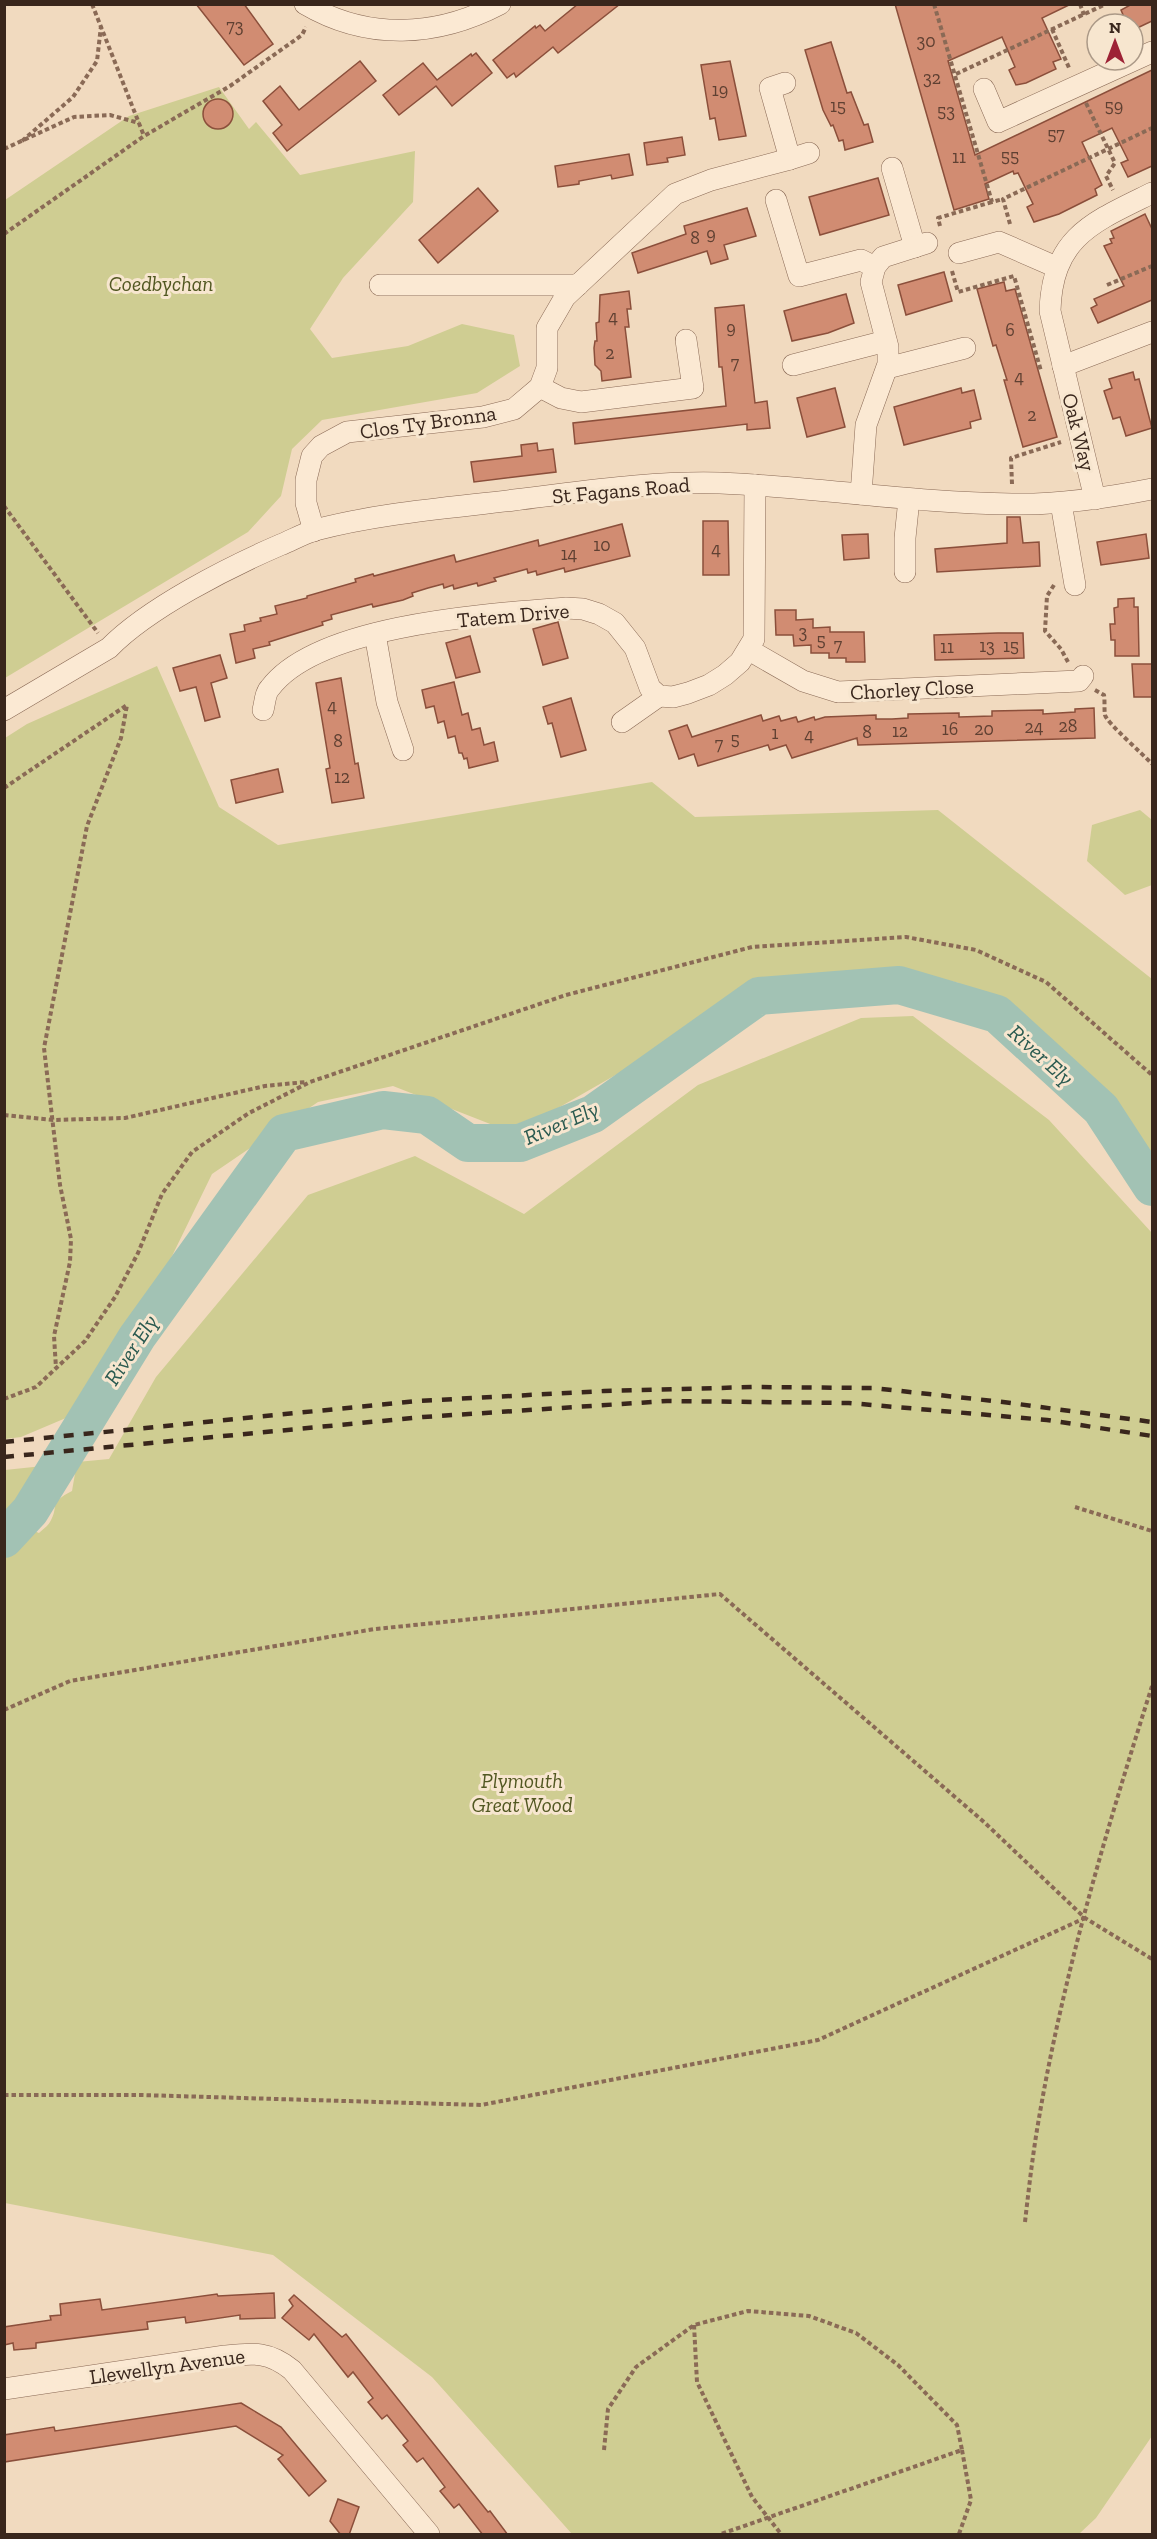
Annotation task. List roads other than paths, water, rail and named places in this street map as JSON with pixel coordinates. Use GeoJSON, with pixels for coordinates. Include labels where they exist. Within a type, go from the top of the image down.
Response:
{"type":"FeatureCollection","features":[{"type":"Feature","properties":{"kind":"street"},"geometry":{"type":"LineString","coordinates":[[310,7],[342,21],[379,31],[427,30],[488,11],[500,4]]}},
{"type":"Feature","properties":{"kind":"street"},"geometry":{"type":"LineString","coordinates":[[984,89],[998,122],[1152,52]]}},
{"type":"Feature","properties":{"kind":"street"},"geometry":{"type":"LineString","coordinates":[[686,339],[693,388],[581,402],[561,398],[540,387],[547,368],[547,328],[565,297],[675,195],[711,180],[800,156],[770,88],[785,83]]}},
{"type":"Feature","properties":{"kind":"street"},"geometry":{"type":"LineString","coordinates":[[861,494],[866,425],[887,368],[886,341],[871,282],[875,267],[884,257],[928,239],[892,168]]}},
{"type":"Feature","properties":{"kind":"street","name":"Oak Way"},"geometry":{"type":"LineString","coordinates":[[1095,499],[1050,311],[1052,280],[1056,267],[1070,244],[1091,225],[1152,193]]}},
{"type":"Feature","properties":{"kind":"street"},"geometry":{"type":"LineString","coordinates":[[776,200],[799,276],[861,260],[875,267]]}},
{"type":"Feature","properties":{"kind":"street"},"geometry":{"type":"LineString","coordinates":[[954,257],[999,242],[1056,267]]}},
{"type":"Feature","properties":{"kind":"street"},"geometry":{"type":"LineString","coordinates":[[380,285],[578,285]]}},
{"type":"Feature","properties":{"kind":"street","name":"Oak Way"},"geometry":{"type":"LineString","coordinates":[[1063,366],[1152,332]]}},
{"type":"Feature","properties":{"kind":"street"},"geometry":{"type":"LineString","coordinates":[[793,365],[886,341]]}},
{"type":"Feature","properties":{"kind":"street"},"geometry":{"type":"LineString","coordinates":[[887,368],[965,348]]}},
{"type":"Feature","properties":{"kind":"street","name":"Clos Ty Bronna"},"geometry":{"type":"LineString","coordinates":[[314,531],[306,503],[306,480],[312,456],[321,446],[347,432],[499,414],[514,409],[540,387]]}},
{"type":"Feature","properties":{"kind":"street","name":"St Fagans Road"},"geometry":{"type":"LineString","coordinates":[[4,710],[114,643],[163,607],[242,561],[314,531],[399,515],[680,483],[755,485],[909,499],[1013,504],[1095,499],[1152,489]]}},
{"type":"Feature","properties":{"kind":"street"},"geometry":{"type":"LineString","coordinates":[[622,722],[659,696],[673,697],[709,685],[740,662],[748,650],[753,639],[755,624],[755,485]]}},
{"type":"Feature","properties":{"kind":"street"},"geometry":{"type":"LineString","coordinates":[[905,572],[905,538],[909,499]]}},
{"type":"Feature","properties":{"kind":"street"},"geometry":{"type":"LineString","coordinates":[[1061,502],[1075,585]]}},
{"type":"Feature","properties":{"kind":"street","name":"Tatem Drive"},"geometry":{"type":"LineString","coordinates":[[263,710],[268,689],[302,662],[325,649],[375,634],[485,616],[566,608],[584,609],[600,614],[615,623],[635,648],[650,688],[659,696]]}},
{"type":"Feature","properties":{"kind":"street"},"geometry":{"type":"LineString","coordinates":[[375,634],[387,702],[404,750]]}},
{"type":"Feature","properties":{"kind":"street","name":"Chorley Close"},"geometry":{"type":"LineString","coordinates":[[748,650],[803,681],[838,692],[1081,679]]}},
{"type":"Feature","properties":{"kind":"street","name":"Llewellyn Avenue"},"geometry":{"type":"LineString","coordinates":[[4,2389],[225,2356],[257,2353],[279,2359],[292,2370],[429,2535]]}},
{"type":"Feature","properties":{"kind":"waterway","name":"River Ely"},"geometry":{"type":"LineString","coordinates":[[4,1539],[30,1511],[137,1337],[284,1133],[383,1110],[427,1115],[468,1143],[520,1143],[593,1114],[759,996],[899,985],[997,1014],[1101,1109],[1152,1187]]}},
{"type":"Feature","properties":{"kind":"railway"},"geometry":{"type":"LineString","coordinates":[[4,1442],[417,1401],[604,1391],[755,1387],[873,1388],[1003,1402],[1152,1422]]}},
{"type":"Feature","properties":{"kind":"railway"},"geometry":{"type":"LineString","coordinates":[[4,1457],[423,1417],[667,1401],[849,1403],[1047,1420],[1152,1436]]}},
{"type":"Feature","properties":{"kind":"park label","name":"Coedbychan"},"geometry":{"type":"Point","coordinates":[161,283]}},
{"type":"Feature","properties":{"kind":"park label","name":"Plymouth Great Wood"},"geometry":{"type":"Point","coordinates":[522,1792]}}]}
